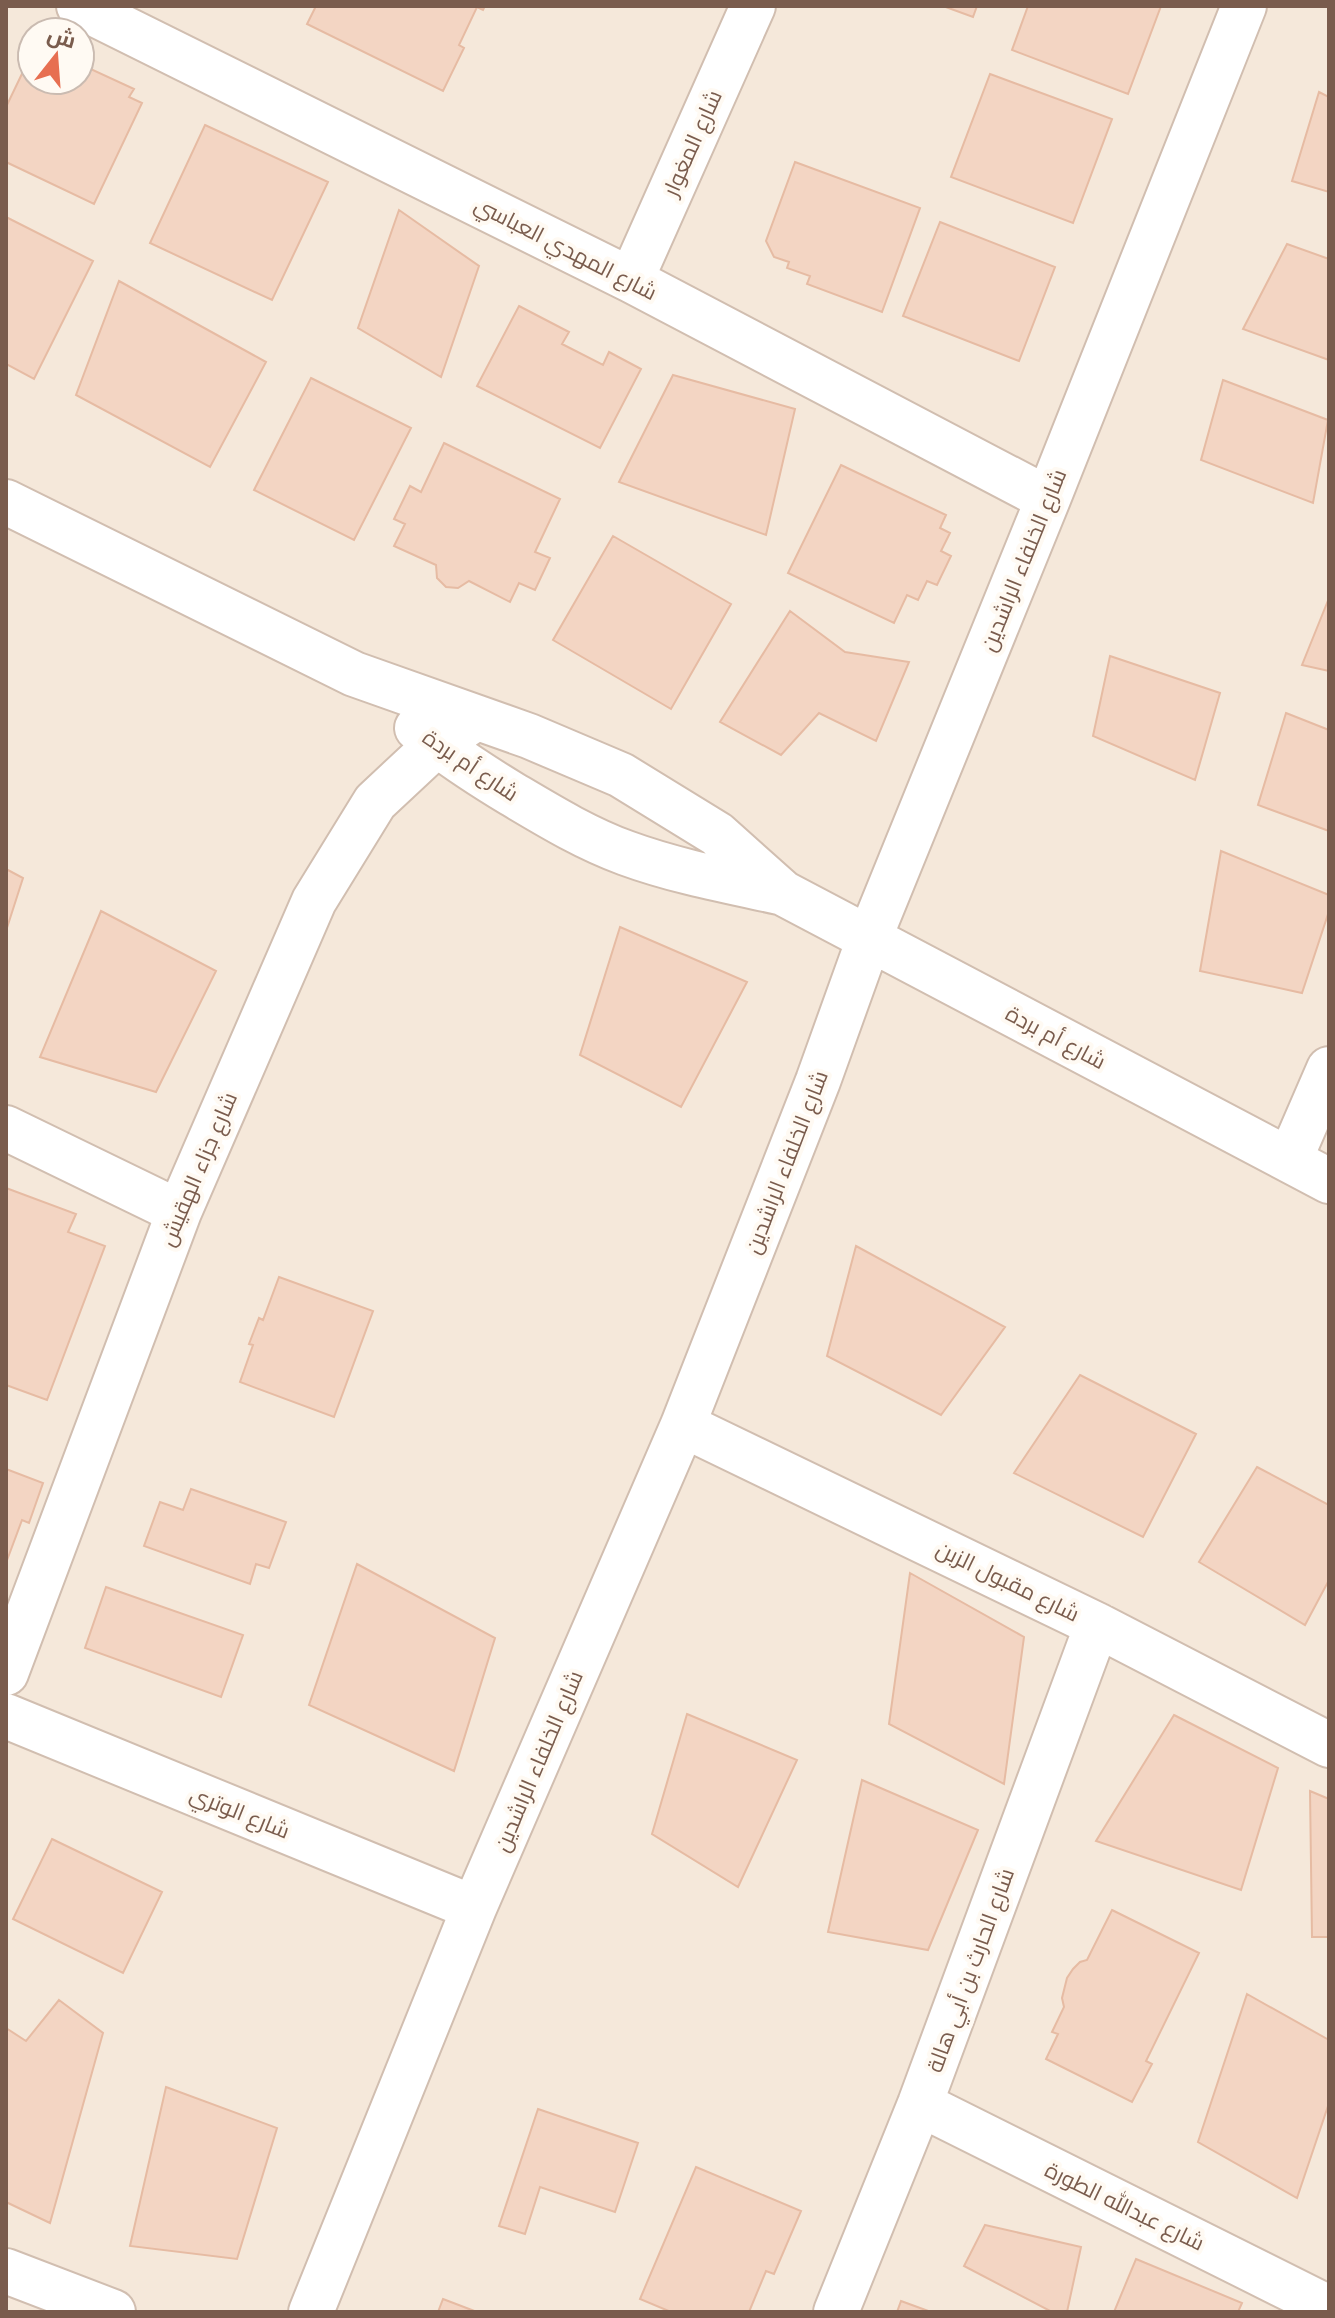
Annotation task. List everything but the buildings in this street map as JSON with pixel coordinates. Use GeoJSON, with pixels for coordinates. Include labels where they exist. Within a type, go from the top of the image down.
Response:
{"type":"FeatureCollection","features":[{"type":"Feature","properties":{"kind":"street","name":"شارع المهدي العباسي"},"geometry":{"type":"LineString","coordinates":[[79,6],[631,280],[1048,499]]}},
{"type":"Feature","properties":{"kind":"street","name":"شارع المغوار"},"geometry":{"type":"LineString","coordinates":[[631,280],[753,6]]}},
{"type":"Feature","properties":{"kind":"street","name":"شارع الخلفاء الراشدين"},"geometry":{"type":"LineString","coordinates":[[311,2312],[474,1908],[683,1425],[818,1081],[869,939],[1244,6]]}},
{"type":"Feature","properties":{"kind":"street","name":"شارع أم بردة"},"geometry":{"type":"LineString","coordinates":[[6,502],[354,674],[529,736],[621,775],[717,834],[783,893],[1329,1181]]}},
{"type":"Feature","properties":{"kind":"street","name":"شارع أم بردة"},"geometry":{"type":"LineString","coordinates":[[354,674],[436,745],[570,829],[626,853],[707,877],[783,893]]}},
{"type":"Feature","properties":{"kind":"street","name":"شارع جزاء الهقيش"},"geometry":{"type":"LineString","coordinates":[[6,1673],[179,1212],[314,901],[375,802],[436,745],[476,718]]}},
{"type":"Feature","properties":{"kind":"street"},"geometry":{"type":"LineString","coordinates":[[1290,1159],[1329,1069]]}},
{"type":"Feature","properties":{"kind":"street"},"geometry":{"type":"LineString","coordinates":[[6,1128],[179,1212]]}},
{"type":"Feature","properties":{"kind":"street","name":"شارع مقبول الزبن"},"geometry":{"type":"LineString","coordinates":[[683,1425],[1097,1625],[1329,1745]]}},
{"type":"Feature","properties":{"kind":"street","name":"شارع الحارث بن أبي هالة"},"geometry":{"type":"LineString","coordinates":[[836,2312],[920,2104],[1097,1625]]}},
{"type":"Feature","properties":{"kind":"street","name":"شارع الوتري"},"geometry":{"type":"LineString","coordinates":[[6,1716],[474,1908]]}},
{"type":"Feature","properties":{"kind":"street","name":"شارع عبدالله الطورة"},"geometry":{"type":"LineString","coordinates":[[920,2104],[1317,2307]]}},
{"type":"Feature","properties":{"kind":"street"},"geometry":{"type":"LineString","coordinates":[[6,2271],[113,2312]]}},
{"type":"Feature","properties":{"kind":"shaded area"},"geometry":{"type":"Polygon","coordinates":[[[6,6],[1329,6],[1329,2312],[6,2312],[6,6]]]}}]}
